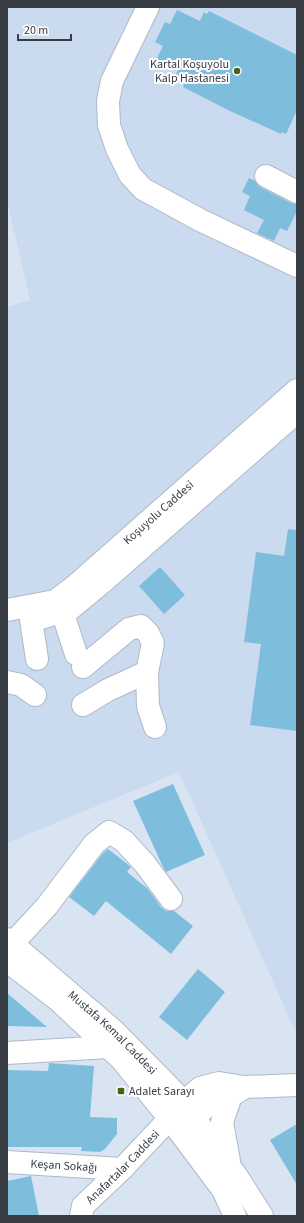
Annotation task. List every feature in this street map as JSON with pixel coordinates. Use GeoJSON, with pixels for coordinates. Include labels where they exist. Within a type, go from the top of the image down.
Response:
{"type":"FeatureCollection","features":[{"type":"Feature","properties":{"kind":"street"},"geometry":{"type":"LineString","coordinates":[[148,7],[112,81],[108,101],[109,125],[117,149],[130,175],[143,189],[200,220],[297,266]]}},
{"type":"Feature","properties":{"kind":"street"},"geometry":{"type":"LineString","coordinates":[[266,176],[297,192]]}},
{"type":"Feature","properties":{"kind":"street","name":"Koşuyolu Caddesi"},"geometry":{"type":"LineString","coordinates":[[7,610],[55,601],[75,586],[297,390]]}},
{"type":"Feature","properties":{"kind":"street","name":"Koşuyolu Caddesi"},"geometry":{"type":"LineString","coordinates":[[7,625],[70,609],[297,412]]}},
{"type":"Feature","properties":{"kind":"street"},"geometry":{"type":"LineString","coordinates":[[62,611],[80,660],[129,628],[141,626],[148,633],[153,643],[147,672],[148,706],[155,727]]}},
{"type":"Feature","properties":{"kind":"street"},"geometry":{"type":"LineString","coordinates":[[31,620],[37,659]]}},
{"type":"Feature","properties":{"kind":"street"},"geometry":{"type":"LineString","coordinates":[[83,705],[108,690],[147,672]]}},
{"type":"Feature","properties":{"kind":"street"},"geometry":{"type":"LineString","coordinates":[[7,682],[21,685],[35,695]]}},
{"type":"Feature","properties":{"kind":"street"},"geometry":{"type":"LineString","coordinates":[[9,948],[47,906],[94,844],[109,832],[124,841],[145,864],[171,898]]}},
{"type":"Feature","properties":{"kind":"street","name":"Mustafa Kemal Caddesi"},"geometry":{"type":"LineString","coordinates":[[9,948],[58,1000],[122,1060],[223,1190],[235,1216]]}},
{"type":"Feature","properties":{"kind":"street","name":"Mustafa Kemal Caddesi"},"geometry":{"type":"LineString","coordinates":[[9,948],[113,1030],[190,1110],[209,1139],[230,1166],[262,1216]]}},
{"type":"Feature","properties":{"kind":"street"},"geometry":{"type":"LineString","coordinates":[[7,1053],[108,1047]]}},
{"type":"Feature","properties":{"kind":"street"},"geometry":{"type":"LineString","coordinates":[[174,1126],[190,1110],[206,1106],[238,1092],[297,1086]]}},
{"type":"Feature","properties":{"kind":"street"},"geometry":{"type":"LineString","coordinates":[[230,1166],[225,1146],[222,1122],[238,1092]]}},
{"type":"Feature","properties":{"kind":"street","name":"Anafartalar Caddesi"},"geometry":{"type":"LineString","coordinates":[[81,1216],[83,1206],[122,1169],[174,1126]]}},
{"type":"Feature","properties":{"kind":"street","name":"Anafartalar Caddesi"},"geometry":{"type":"LineString","coordinates":[[90,1216],[174,1126]]}},
{"type":"Feature","properties":{"kind":"street","name":"Keşan Sokağı"},"geometry":{"type":"LineString","coordinates":[[7,1162],[122,1169]]}},
{"type":"Feature","properties":{"kind":"shaded area"},"geometry":{"type":"Polygon","coordinates":[[[7,7],[297,7],[297,1035],[179,772],[7,843],[7,307],[30,300],[7,200],[7,7]]]}},
{"type":"Feature","properties":{"kind":"building","name":"Kartal Koşuyolu Kalp Hastanesi"},"geometry":{"type":"Polygon","coordinates":[[[177,10],[200,21],[204,12],[207,14],[209,11],[297,55],[297,110],[286,134],[282,132],[281,134],[230,111],[183,87],[184,84],[181,83],[183,77],[176,74],[178,70],[156,60],[163,46],[155,42],[165,22],[170,24],[177,10]]]}},
{"type":"Feature","properties":{"kind":"building"},"geometry":{"type":"Polygon","coordinates":[[[249,178],[255,181],[260,187],[291,203],[297,204],[297,211],[287,231],[280,228],[274,241],[257,233],[264,220],[244,210],[250,196],[242,192],[249,178]]]}},
{"type":"Feature","properties":{"kind":"building"},"geometry":{"type":"Polygon","coordinates":[[[288,529],[297,530],[297,731],[250,725],[261,644],[244,642],[256,552],[284,556],[288,529]]]}},
{"type":"Feature","properties":{"kind":"building"},"geometry":{"type":"Polygon","coordinates":[[[160,567],[185,595],[164,614],[139,586],[160,567]]]}},
{"type":"Feature","properties":{"kind":"building"},"geometry":{"type":"Polygon","coordinates":[[[173,784],[205,855],[166,872],[133,801],[173,784]]]}},
{"type":"Feature","properties":{"kind":"building"},"geometry":{"type":"Polygon","coordinates":[[[108,849],[131,867],[127,872],[148,889],[161,907],[166,911],[174,911],[193,926],[171,954],[106,901],[94,916],[69,897],[103,853],[108,849]]]}},
{"type":"Feature","properties":{"kind":"building"},"geometry":{"type":"Polygon","coordinates":[[[198,969],[225,992],[187,1040],[159,1017],[198,969]]]}},
{"type":"Feature","properties":{"kind":"building"},"geometry":{"type":"Polygon","coordinates":[[[7,993],[47,1027],[7,1026],[7,993]]]}},
{"type":"Feature","properties":{"kind":"building"},"geometry":{"type":"Polygon","coordinates":[[[49,1063],[94,1066],[90,1117],[117,1118],[117,1134],[105,1149],[100,1152],[81,1151],[82,1147],[7,1147],[7,1070],[48,1071],[49,1063]]]}},
{"type":"Feature","properties":{"kind":"building"},"geometry":{"type":"Polygon","coordinates":[[[297,1124],[297,1185],[270,1140],[297,1124]]]}},
{"type":"Feature","properties":{"kind":"building"},"geometry":{"type":"Polygon","coordinates":[[[31,1176],[39,1216],[7,1216],[7,1181],[31,1176]]]}},
{"type":"Feature","properties":{"kind":"place","name":"Kartal Koşuyolu Kalp Hastanesi"},"geometry":{"type":"Point","coordinates":[237,71]}},
{"type":"Feature","properties":{"kind":"place","name":"Adalet Sarayı"},"geometry":{"type":"Point","coordinates":[121,1091]}}]}
